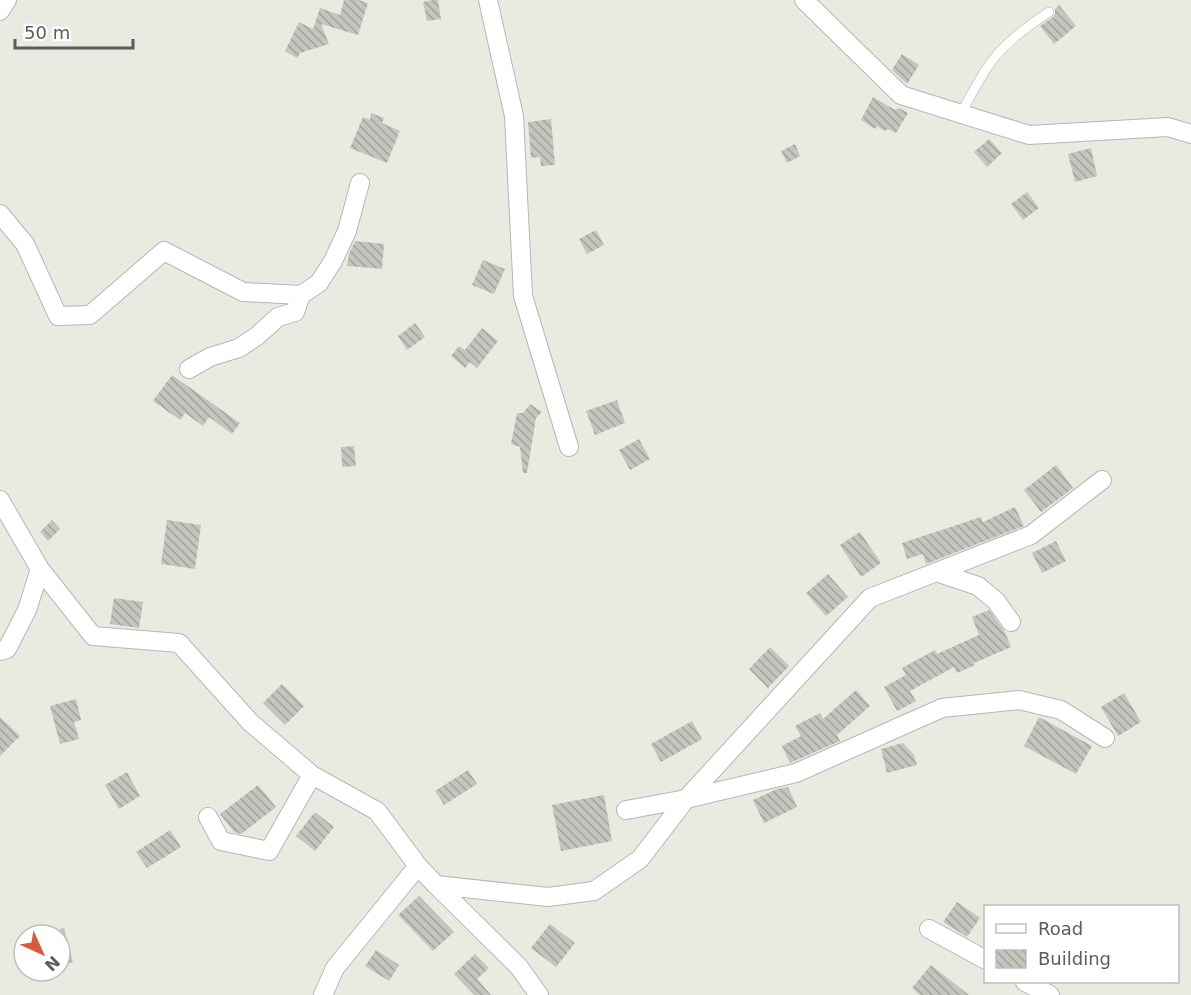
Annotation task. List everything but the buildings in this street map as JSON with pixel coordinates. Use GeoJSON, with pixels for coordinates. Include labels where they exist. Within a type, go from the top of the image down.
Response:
{"type":"FeatureCollection","features":[{"type":"Feature","properties":{"kind":"street"},"geometry":{"type":"LineString","coordinates":[[0,11],[7,0]]}},
{"type":"Feature","properties":{"kind":"street"},"geometry":{"type":"LineString","coordinates":[[488,0],[514,116],[523,296],[569,447]]}},
{"type":"Feature","properties":{"kind":"street"},"geometry":{"type":"LineString","coordinates":[[804,0],[901,95],[1029,135],[1168,127],[1191,133]]}},
{"type":"Feature","properties":{"kind":"street"},"geometry":{"type":"LineString","coordinates":[[0,214],[25,244],[58,316],[90,315],[164,251],[243,292],[301,295],[319,283],[333,261],[347,231],[360,183]]}},
{"type":"Feature","properties":{"kind":"street"},"geometry":{"type":"LineString","coordinates":[[189,369],[210,357],[239,348],[257,336],[278,317],[295,312],[301,295]]}},
{"type":"Feature","properties":{"kind":"street"},"geometry":{"type":"LineString","coordinates":[[436,885],[548,897],[594,891],[640,859],[686,799],[870,598],[1031,535],[1102,480]]}},
{"type":"Feature","properties":{"kind":"street"},"geometry":{"type":"LineString","coordinates":[[0,500],[40,569],[93,636],[179,643],[250,722],[312,775],[377,811],[418,866],[519,967],[539,995]]}},
{"type":"Feature","properties":{"kind":"street"},"geometry":{"type":"LineString","coordinates":[[0,651],[7,649],[27,610],[40,569]]}},
{"type":"Feature","properties":{"kind":"street"},"geometry":{"type":"LineString","coordinates":[[936,572],[978,586],[996,601],[1011,622]]}},
{"type":"Feature","properties":{"kind":"street"},"geometry":{"type":"LineString","coordinates":[[626,810],[686,799],[796,773],[942,708],[1019,700],[1061,710],[1105,738]]}},
{"type":"Feature","properties":{"kind":"street"},"geometry":{"type":"LineString","coordinates":[[208,817],[221,841],[268,851],[312,775]]}},
{"type":"Feature","properties":{"kind":"street"},"geometry":{"type":"LineString","coordinates":[[323,995],[335,968],[418,866]]}},
{"type":"Feature","properties":{"kind":"street"},"geometry":{"type":"LineString","coordinates":[[928,930],[984,959]]}},
{"type":"Feature","properties":{"kind":"street"},"geometry":{"type":"LineString","coordinates":[[1029,983],[1050,995]]}},
{"type":"Feature","properties":{"kind":"lane"},"geometry":{"type":"LineString","coordinates":[[961,114],[993,59],[1027,27],[1049,12]]}}]}
